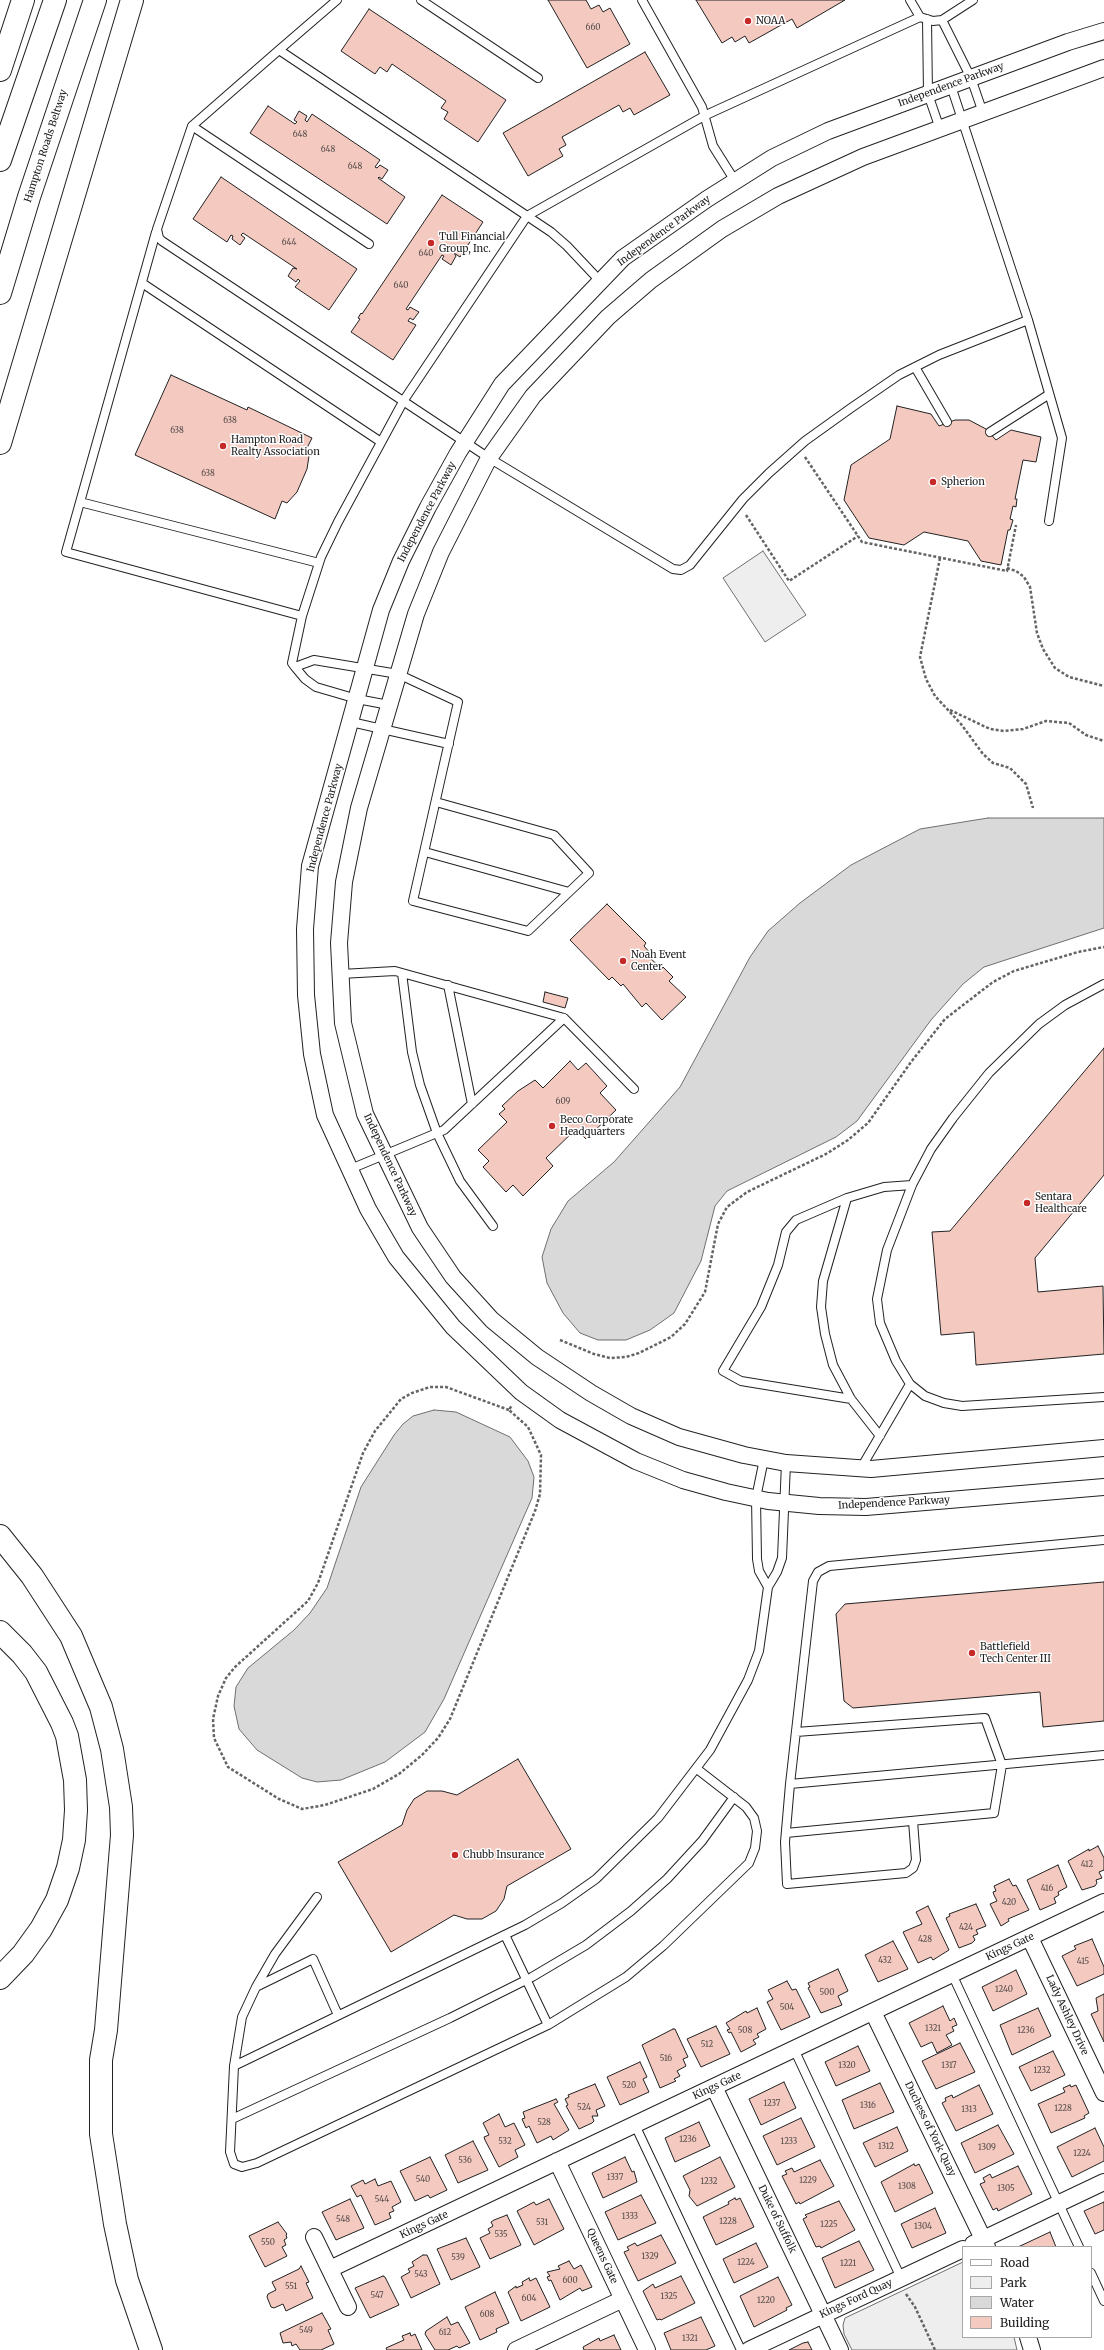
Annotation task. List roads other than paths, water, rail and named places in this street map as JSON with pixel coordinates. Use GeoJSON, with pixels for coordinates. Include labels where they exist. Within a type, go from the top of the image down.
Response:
{"type":"FeatureCollection","features":[{"type":"Feature","properties":{"kind":"highway"},"geometry":{"type":"LineString","coordinates":[[0,70],[23,0]]}},
{"type":"Feature","properties":{"kind":"highway"},"geometry":{"type":"LineString","coordinates":[[0,160],[55,0]]}},
{"type":"Feature","properties":{"kind":"highway"},"geometry":{"type":"LineString","coordinates":[[0,260],[83,0]]}},
{"type":"Feature","properties":{"kind":"highway","name":"Hampton Roads Beltway"},"geometry":{"type":"LineString","coordinates":[[0,293],[29,196],[95,0]]}},
{"type":"Feature","properties":{"kind":"highway"},"geometry":{"type":"LineString","coordinates":[[0,443],[132,0]]}},
{"type":"Feature","properties":{"kind":"highway"},"geometry":{"type":"LineString","coordinates":[[0,1536],[32,1576],[71,1636],[101,1707],[112,1749],[121,1807],[122,1835],[120,1882],[101,2060],[101,2134],[113,2217],[127,2280],[151,2350]]}},
{"type":"Feature","properties":{"kind":"highway"},"geometry":{"type":"LineString","coordinates":[[0,1632],[22,1654],[36,1672],[62,1723],[67,1736],[75,1780],[76,1810],[74,1840],[57,1900],[41,1929],[23,1954],[0,1978]]}},
{"type":"Feature","properties":{"kind":"street","name":"Independence Parkway"},"geometry":{"type":"LineString","coordinates":[[1104,31],[828,131],[772,158],[623,258],[502,384],[466,441],[428,508],[401,561],[381,610],[366,669],[310,866],[305,929],[306,994],[312,1054],[324,1115],[348,1170],[396,1257],[453,1327],[488,1363],[521,1392],[560,1420],[636,1461],[684,1480],[756,1498],[784,1503],[819,1506],[866,1507],[1104,1487]]}},
{"type":"Feature","properties":{"kind":"street","name":"Independence Parkway"},"geometry":{"type":"LineString","coordinates":[[1104,68],[864,157],[810,180],[778,196],[693,249],[651,280],[608,317],[569,356],[533,396],[490,458],[441,552],[416,614],[359,808],[344,882],[339,942],[344,1023],[365,1114],[384,1156],[420,1228],[453,1277],[492,1320],[537,1357],[631,1416],[679,1437],[764,1459],[786,1463],[861,1468],[1104,1448]]}},
{"type":"Feature","properties":{"kind":"street","name":"Kings Gate"},"geometry":{"type":"LineString","coordinates":[[330,2269],[1104,1902]]}},
{"type":"Feature","properties":{"kind":"street","name":"Lady Ashley Drive"},"geometry":{"type":"LineString","coordinates":[[1030,1938],[1100,2074],[1104,2093]]}},
{"type":"Feature","properties":{"kind":"street","name":"Duchess of York Quay"},"geometry":{"type":"LineString","coordinates":[[873,2012],[985,2243]]}},
{"type":"Feature","properties":{"kind":"street","name":"Duke of Suffolk"},"geometry":{"type":"LineString","coordinates":[[714,2088],[840,2350]]}},
{"type":"Feature","properties":{"kind":"street","name":"Queens Gate"},"geometry":{"type":"LineString","coordinates":[[557,2162],[647,2350]]}},
{"type":"Feature","properties":{"kind":"street"},"geometry":{"type":"LineString","coordinates":[[971,2246],[985,2243],[1059,2203],[1104,2182]]}},
{"type":"Feature","properties":{"kind":"street"},"geometry":{"type":"LineString","coordinates":[[314,2238],[348,2307]]}},
{"type":"Feature","properties":{"kind":"street","name":"Kings Ford Quay"},"geometry":{"type":"LineString","coordinates":[[750,2350],[962,2249]]}},
{"type":"Feature","properties":{"kind":"street"},"geometry":{"type":"LineString","coordinates":[[516,2350],[623,2299]]}},
{"type":"Feature","properties":{"kind":"street"},"geometry":{"type":"LineString","coordinates":[[1028,2338],[1032,2350]]}},
{"type":"Feature","properties":{"kind":"lane"},"geometry":{"type":"LineString","coordinates":[[302,616],[66,552],[157,229],[192,126],[337,0]]}},
{"type":"Feature","properties":{"kind":"lane"},"geometry":{"type":"LineString","coordinates":[[421,0],[538,78]]}},
{"type":"Feature","properties":{"kind":"lane"},"geometry":{"type":"LineString","coordinates":[[642,0],[706,115],[712,146],[735,182]]}},
{"type":"Feature","properties":{"kind":"lane"},"geometry":{"type":"LineString","coordinates":[[910,0],[923,18],[928,94],[940,129]]}},
{"type":"Feature","properties":{"kind":"lane"},"geometry":{"type":"LineString","coordinates":[[389,706],[357,699],[316,687],[304,680],[292,663],[302,616],[319,563],[338,522],[404,400],[526,216],[706,115],[923,18],[942,20],[973,0]]}},
{"type":"Feature","properties":{"kind":"lane"},"geometry":{"type":"LineString","coordinates":[[942,20],[971,78],[983,113]]}},
{"type":"Feature","properties":{"kind":"lane"},"geometry":{"type":"LineString","coordinates":[[279,50],[526,216],[567,246],[600,282]]}},
{"type":"Feature","properties":{"kind":"lane"},"geometry":{"type":"LineString","coordinates":[[951,86],[1028,320],[1048,395],[1062,438],[1049,521]]}},
{"type":"Feature","properties":{"kind":"lane"},"geometry":{"type":"LineString","coordinates":[[192,126],[369,244]]}},
{"type":"Feature","properties":{"kind":"lane"},"geometry":{"type":"LineString","coordinates":[[157,229],[159,238],[162,241],[490,458],[673,568],[681,570],[690,565],[739,504],[769,473],[799,447],[850,408],[915,367],[939,355],[1028,320]]}},
{"type":"Feature","properties":{"kind":"lane"},"geometry":{"type":"LineString","coordinates":[[142,283],[381,442]]}},
{"type":"Feature","properties":{"kind":"lane"},"geometry":{"type":"LineString","coordinates":[[915,367],[947,422]]}},
{"type":"Feature","properties":{"kind":"lane"},"geometry":{"type":"LineString","coordinates":[[990,432],[1048,395]]}},
{"type":"Feature","properties":{"kind":"lane"},"geometry":{"type":"LineString","coordinates":[[80,502],[319,563]]}},
{"type":"Feature","properties":{"kind":"lane"},"geometry":{"type":"LineString","coordinates":[[294,667],[314,660],[398,674],[458,702],[413,901],[528,931],[589,873],[554,835],[436,802]]}},
{"type":"Feature","properties":{"kind":"lane"},"geometry":{"type":"LineString","coordinates":[[351,722],[449,744]]}},
{"type":"Feature","properties":{"kind":"lane"},"geometry":{"type":"LineString","coordinates":[[425,852],[569,892]]}},
{"type":"Feature","properties":{"kind":"lane"},"geometry":{"type":"LineString","coordinates":[[341,974],[394,971],[402,972],[564,1018],[634,1089]]}},
{"type":"Feature","properties":{"kind":"lane"},"geometry":{"type":"LineString","coordinates":[[402,972],[412,1052],[420,1085],[437,1133],[460,1181],[494,1226]]}},
{"type":"Feature","properties":{"kind":"lane"},"geometry":{"type":"LineString","coordinates":[[1104,984],[1065,1006],[1039,1024],[989,1073],[931,1149],[912,1185],[887,1250],[877,1299],[880,1323],[887,1343],[910,1384],[925,1396],[944,1403],[962,1406],[1104,1398]]}},
{"type":"Feature","properties":{"kind":"lane"},"geometry":{"type":"LineString","coordinates":[[448,985],[472,1104]]}},
{"type":"Feature","properties":{"kind":"lane"},"geometry":{"type":"LineString","coordinates":[[348,1170],[444,1130],[564,1018]]}},
{"type":"Feature","properties":{"kind":"lane"},"geometry":{"type":"LineString","coordinates":[[851,1399],[741,1381],[723,1371],[761,1307],[778,1264],[790,1226],[796,1220],[847,1198],[884,1187],[912,1185]]}},
{"type":"Feature","properties":{"kind":"lane"},"geometry":{"type":"LineString","coordinates":[[847,1198],[823,1281],[821,1307],[825,1334],[833,1365],[851,1399],[880,1436]]}},
{"type":"Feature","properties":{"kind":"lane"},"geometry":{"type":"LineString","coordinates":[[861,1468],[910,1384]]}},
{"type":"Feature","properties":{"kind":"lane"},"geometry":{"type":"LineString","coordinates":[[764,1459],[756,1498],[756,1559],[759,1571],[768,1587]]}},
{"type":"Feature","properties":{"kind":"lane"},"geometry":{"type":"LineString","coordinates":[[234,2066],[505,1935],[562,1904],[596,1879],[658,1818],[697,1769],[710,1750],[748,1680],[759,1651],[768,1587],[777,1572],[782,1558],[786,1463]]}},
{"type":"Feature","properties":{"kind":"lane"},"geometry":{"type":"LineString","coordinates":[[913,1821],[916,1860],[913,1868],[906,1873],[787,1884],[786,1833],[790,1784],[813,1581],[818,1572],[829,1566],[1104,1540]]}},
{"type":"Feature","properties":{"kind":"lane"},"geometry":{"type":"LineString","coordinates":[[786,1833],[994,1813],[1002,1764],[985,1718],[796,1732]]}},
{"type":"Feature","properties":{"kind":"lane"},"geometry":{"type":"LineString","coordinates":[[790,1784],[1104,1755]]}},
{"type":"Feature","properties":{"kind":"lane"},"geometry":{"type":"LineString","coordinates":[[317,1897],[275,1954],[256,1987],[242,2017],[234,2066],[230,2152],[234,2164],[242,2167],[257,2163],[548,2025],[626,1977],[663,1946],[749,1863],[755,1848],[757,1830],[754,1818],[746,1807],[697,1769]]}},
{"type":"Feature","properties":{"kind":"lane"},"geometry":{"type":"LineString","coordinates":[[232,2119],[450,2018],[526,1979],[586,1945],[652,1892],[702,1841],[734,1797]]}},
{"type":"Feature","properties":{"kind":"lane"},"geometry":{"type":"LineString","coordinates":[[505,1935],[548,2025]]}},
{"type":"Feature","properties":{"kind":"lane"},"geometry":{"type":"LineString","coordinates":[[256,1987],[313,1959],[338,2016]]}},
{"type":"Feature","properties":{"kind":"lane"},"geometry":{"type":"LineString","coordinates":[[952,1974],[1079,2246]]}},
{"type":"Feature","properties":{"kind":"lane"},"geometry":{"type":"LineString","coordinates":[[794,2049],[901,2278]]}},
{"type":"Feature","properties":{"kind":"lane"},"geometry":{"type":"LineString","coordinates":[[635,2125],[741,2350]]}},
{"type":"Feature","properties":{"kind":"lane"},"geometry":{"type":"LineString","coordinates":[[1092,2275],[1104,2301]]}},
{"type":"Feature","properties":{"kind":"water"},"geometry":{"type":"Polygon","coordinates":[[[988,818],[1104,818],[1104,928],[984,967],[963,984],[931,1020],[857,1121],[836,1137],[727,1191],[715,1206],[701,1261],[674,1313],[650,1330],[626,1340],[598,1340],[580,1333],[563,1313],[547,1283],[542,1257],[551,1229],[568,1201],[614,1162],[680,1087],[750,957],[768,931],[800,903],[851,865],[920,829],[988,818]]]}},
{"type":"Feature","properties":{"kind":"water"},"geometry":{"type":"Polygon","coordinates":[[[434,1410],[456,1412],[510,1437],[528,1461],[534,1477],[532,1498],[444,1699],[425,1732],[385,1762],[341,1780],[317,1782],[302,1778],[257,1750],[239,1729],[234,1706],[236,1687],[248,1668],[294,1630],[310,1613],[327,1588],[361,1487],[394,1435],[403,1424],[413,1416],[434,1410]]]}},
{"type":"Feature","properties":{"kind":"place","name":"NOAA"},"geometry":{"type":"Point","coordinates":[748,21]}},
{"type":"Feature","properties":{"kind":"place","name":"Tull Financial Group, Inc."},"geometry":{"type":"Point","coordinates":[431,243]}},
{"type":"Feature","properties":{"kind":"place","name":"Hampton Road Realty Association"},"geometry":{"type":"Point","coordinates":[223,446]}},
{"type":"Feature","properties":{"kind":"place","name":"Spherion"},"geometry":{"type":"Point","coordinates":[933,482]}},
{"type":"Feature","properties":{"kind":"place","name":"Noah Event Center"},"geometry":{"type":"Point","coordinates":[623,961]}},
{"type":"Feature","properties":{"kind":"place","name":"Beco Corporate Headquarters"},"geometry":{"type":"Point","coordinates":[552,1126]}},
{"type":"Feature","properties":{"kind":"place","name":"Sentara Healthcare"},"geometry":{"type":"Point","coordinates":[1027,1203]}},
{"type":"Feature","properties":{"kind":"place","name":"Battlefield Tech Center III"},"geometry":{"type":"Point","coordinates":[972,1653]}},
{"type":"Feature","properties":{"kind":"place","name":"Chubb Insurance"},"geometry":{"type":"Point","coordinates":[455,1855]}}]}
